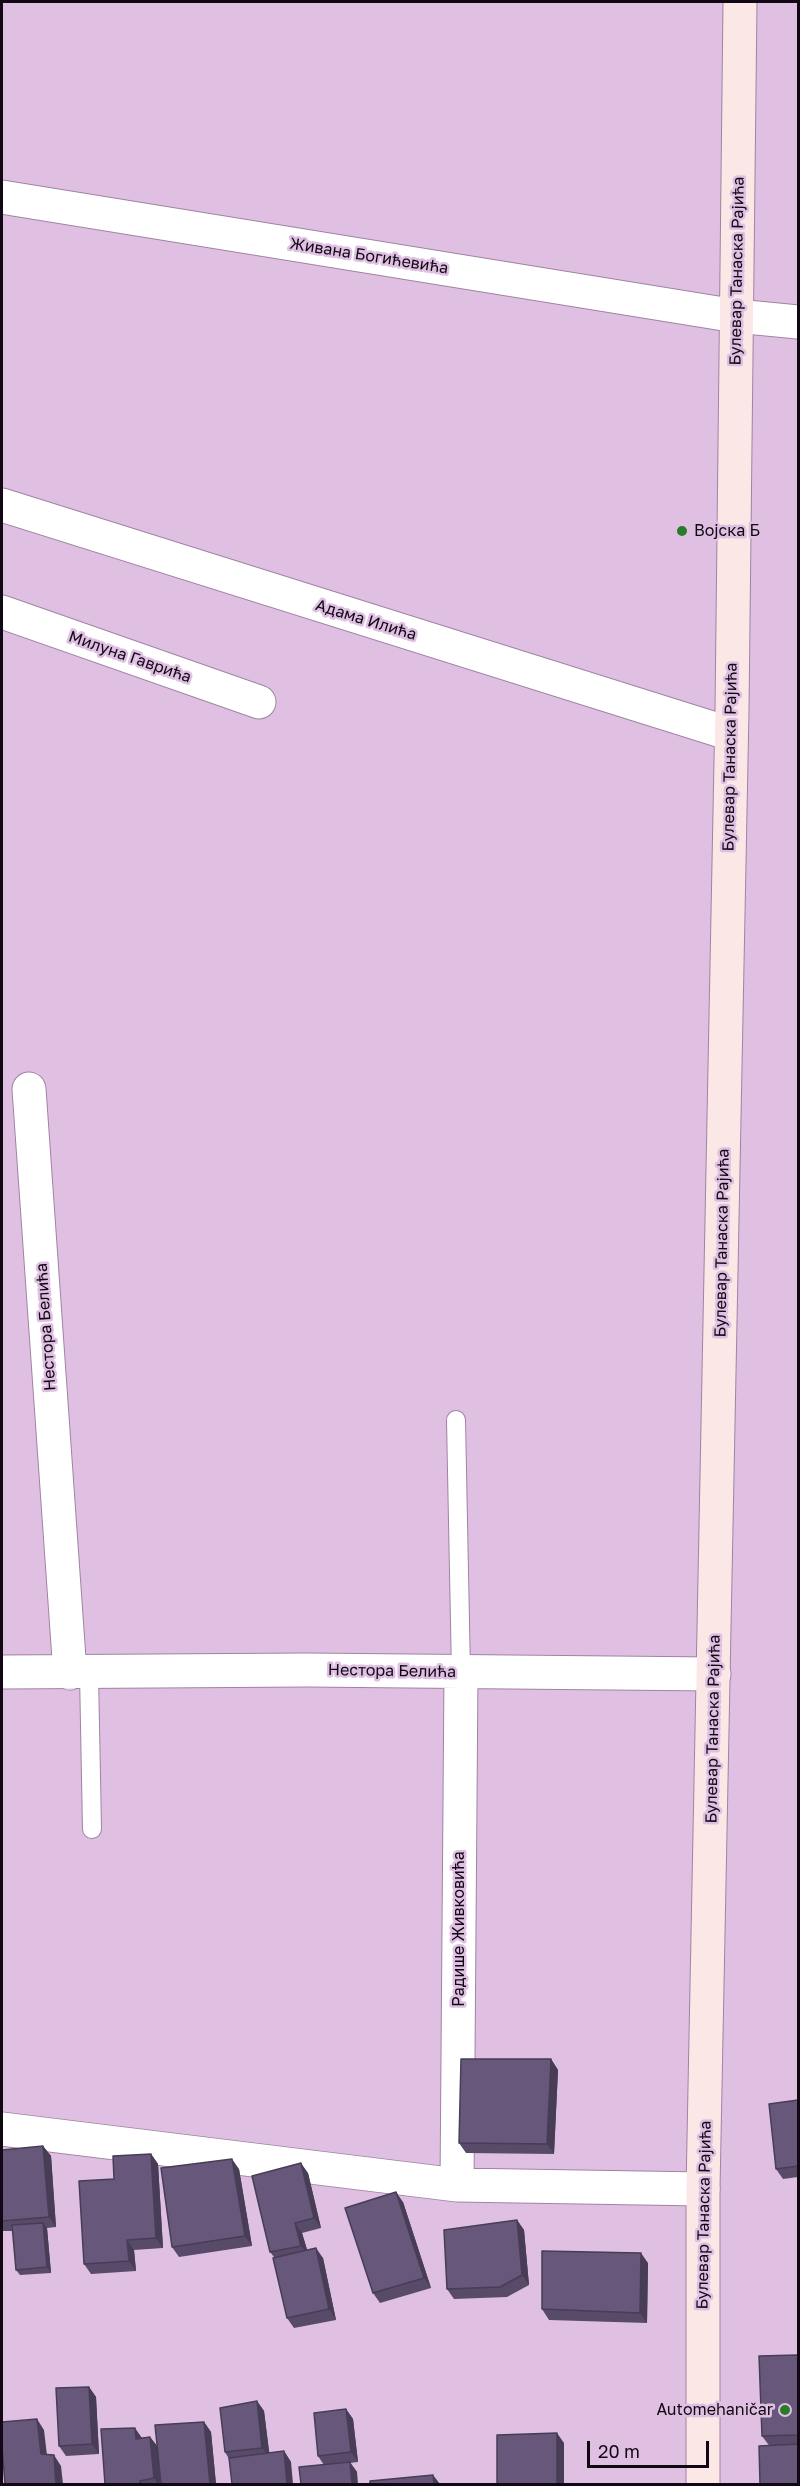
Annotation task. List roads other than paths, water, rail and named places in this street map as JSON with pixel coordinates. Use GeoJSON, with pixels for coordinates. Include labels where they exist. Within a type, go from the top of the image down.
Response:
{"type":"FeatureCollection","features":[{"type":"Feature","properties":{"kind":"main road","name":"Булевар Танаска Рајића"},"geometry":{"type":"LineString","coordinates":[[703,2484],[703,2189],[731,734],[740,2]]}},
{"type":"Feature","properties":{"kind":"street","name":"Живана Богићевића"},"geometry":{"type":"LineString","coordinates":[[2,197],[736,316],[798,322]]}},
{"type":"Feature","properties":{"kind":"street","name":"Адама Илића"},"geometry":{"type":"LineString","coordinates":[[2,506],[731,734]]}},
{"type":"Feature","properties":{"kind":"street","name":"Милуна Гаврића"},"geometry":{"type":"LineString","coordinates":[[2,612],[259,702]]}},
{"type":"Feature","properties":{"kind":"street","name":"Нестора Белића"},"geometry":{"type":"LineString","coordinates":[[29,1089],[79,1673]]}},
{"type":"Feature","properties":{"kind":"street","name":"Нестора Белића"},"geometry":{"type":"LineString","coordinates":[[2,1672],[308,1670],[714,1674]]}},
{"type":"Feature","properties":{"kind":"street","name":"Радише Живковића"},"geometry":{"type":"LineString","coordinates":[[457,2185],[461,1673]]}},
{"type":"Feature","properties":{"kind":"street"},"geometry":{"type":"LineString","coordinates":[[2,2129],[457,2185],[703,2189]]}},
{"type":"Feature","properties":{"kind":"lane"},"geometry":{"type":"LineString","coordinates":[[456,1420],[461,1673]]}},
{"type":"Feature","properties":{"kind":"lane"},"geometry":{"type":"LineString","coordinates":[[79,1673],[92,1829]]}},
{"type":"Feature","properties":{"kind":"place","name":"Војска Б"},"geometry":{"type":"Point","coordinates":[682,531]}},
{"type":"Feature","properties":{"kind":"place","name":"Automehaničar"},"geometry":{"type":"Point","coordinates":[785,2410]}}]}
